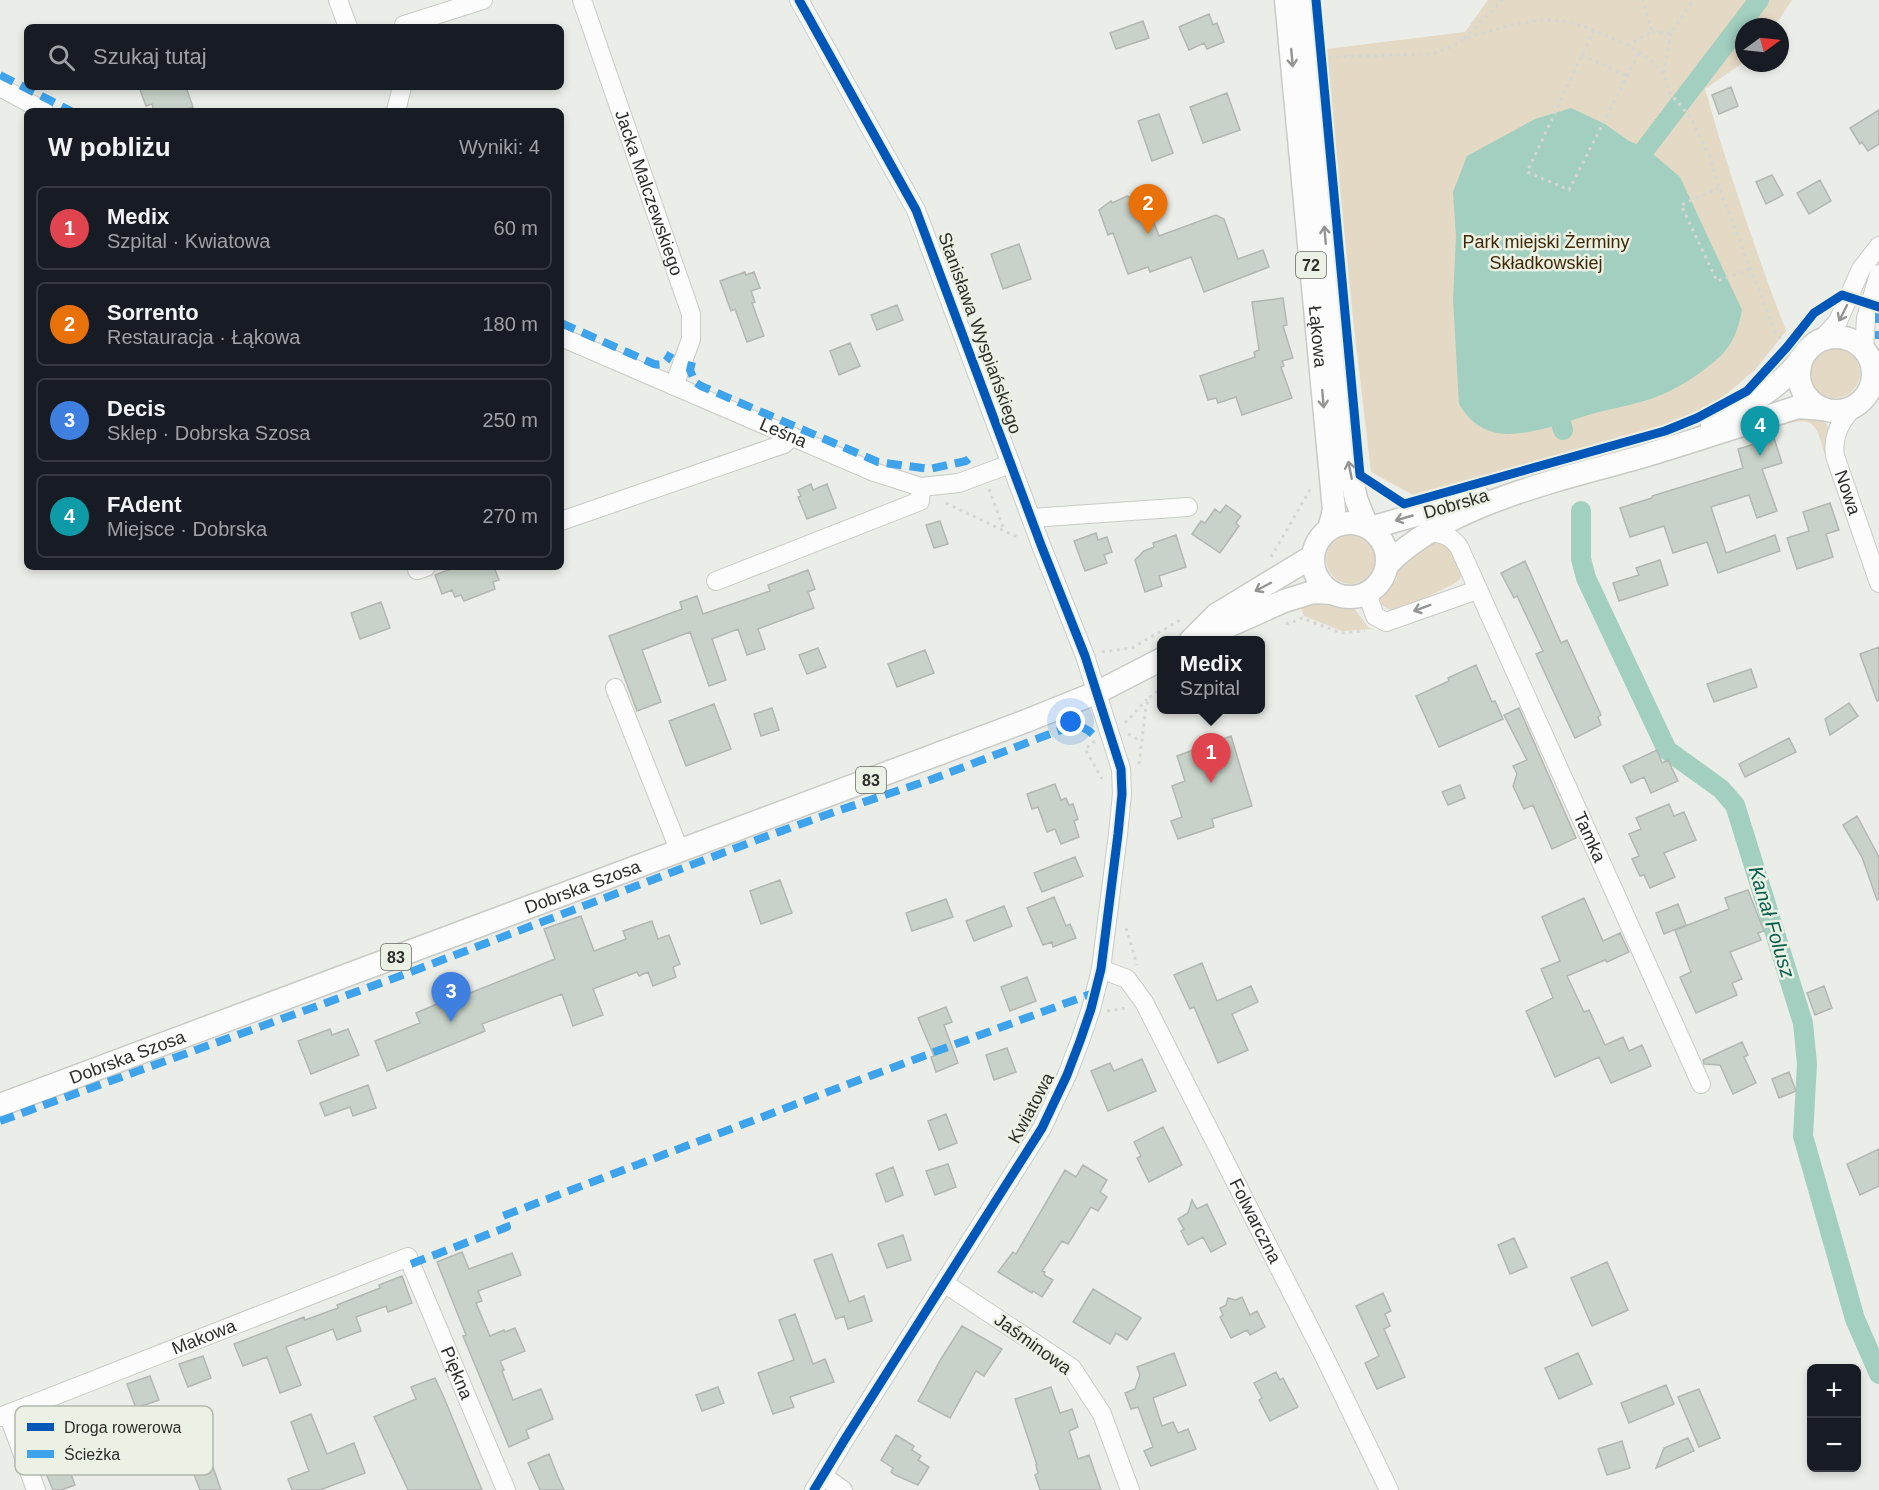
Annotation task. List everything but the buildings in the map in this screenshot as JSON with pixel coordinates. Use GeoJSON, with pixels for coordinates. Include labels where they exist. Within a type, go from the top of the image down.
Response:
{"type":"FeatureCollection","features":[{"type":"Feature","properties":{"kind":"main road","name":"Łąkowa"},"geometry":{"type":"LineString","coordinates":[[1286,0],[1335,510],[1329,529]]}},
{"type":"Feature","properties":{"kind":"main road","name":"Łąkowa"},"geometry":{"type":"LineString","coordinates":[[1304,0],[1345,442],[1356,499],[1368,527]]}},
{"type":"Feature","properties":{"kind":"main road"},"geometry":{"type":"LineString","coordinates":[[1833,336],[1845,337],[1855,342],[1871,359],[1872,382],[1865,401],[1834,411],[1814,404],[1805,394],[1800,383],[1794,348],[1810,346],[1822,339],[1833,336]]}},
{"type":"Feature","properties":{"kind":"main road","name":"Dobrska"},"geometry":{"type":"LineString","coordinates":[[1679,444],[1773,389],[1793,371],[1794,348]]}},
{"type":"Feature","properties":{"kind":"main road","name":"Dobrska"},"geometry":{"type":"LineString","coordinates":[[1387,565],[1401,551],[1431,532],[1480,507],[1543,484],[1798,407],[1824,409]]}},
{"type":"Feature","properties":{"kind":"main road","name":"Dobrska"},"geometry":{"type":"LineString","coordinates":[[1368,527],[1461,501],[1543,484]]}},
{"type":"Feature","properties":{"kind":"main road"},"geometry":{"type":"LineString","coordinates":[[1329,529],[1348,522],[1368,527]]}},
{"type":"Feature","properties":{"kind":"main road","name":"72"},"geometry":{"type":"LineString","coordinates":[[1368,527],[1384,544],[1387,565]]}},
{"type":"Feature","properties":{"kind":"main road","name":"72"},"geometry":{"type":"LineString","coordinates":[[1313,556],[1316,546],[1329,529]]}},
{"type":"Feature","properties":{"kind":"main road"},"geometry":{"type":"LineString","coordinates":[[1195,636],[1216,615],[1313,556],[1317,577],[1333,593],[1343,597],[1367,594],[1384,577],[1387,565]]}},
{"type":"Feature","properties":{"kind":"main road"},"geometry":{"type":"LineString","coordinates":[[1206,636],[1284,601],[1313,592],[1333,593]]}},
{"type":"Feature","properties":{"kind":"main road","name":"Dobrska Szosa"},"geometry":{"type":"LineString","coordinates":[[0,1105],[1026,722],[1098,692],[1157,661]]}},
{"type":"Feature","properties":{"kind":"street"},"geometry":{"type":"LineString","coordinates":[[338,0],[347,24]]}},
{"type":"Feature","properties":{"kind":"street"},"geometry":{"type":"LineString","coordinates":[[408,24],[483,0]]}},
{"type":"Feature","properties":{"kind":"street","name":"Jacka Malczewskiego"},"geometry":{"type":"LineString","coordinates":[[582,0],[691,314],[692,339],[674,386]]}},
{"type":"Feature","properties":{"kind":"street","name":"Stanisława Wyspiańskiego"},"geometry":{"type":"LineString","coordinates":[[799,0],[916,210],[1098,692]]}},
{"type":"Feature","properties":{"kind":"street"},"geometry":{"type":"LineString","coordinates":[[0,87],[38,108]]}},
{"type":"Feature","properties":{"kind":"street"},"geometry":{"type":"LineString","coordinates":[[397,108],[401,90]]}},
{"type":"Feature","properties":{"kind":"street"},"geometry":{"type":"LineString","coordinates":[[1822,339],[1838,321],[1861,269],[1879,246]]}},
{"type":"Feature","properties":{"kind":"street"},"geometry":{"type":"LineString","coordinates":[[1871,359],[1866,318],[1879,274]]}},
{"type":"Feature","properties":{"kind":"street","name":"Leśna"},"geometry":{"type":"LineString","coordinates":[[564,338],[920,491],[959,483],[1010,464]]}},
{"type":"Feature","properties":{"kind":"street","name":"Nowa"},"geometry":{"type":"LineString","coordinates":[[1865,401],[1840,424],[1834,439],[1835,456],[1879,583]]}},
{"type":"Feature","properties":{"kind":"street"},"geometry":{"type":"LineString","coordinates":[[564,519],[781,445],[792,436]]}},
{"type":"Feature","properties":{"kind":"street"},"geometry":{"type":"LineString","coordinates":[[716,580],[920,501],[920,491]]}},
{"type":"Feature","properties":{"kind":"street"},"geometry":{"type":"LineString","coordinates":[[1031,518],[1188,507]]}},
{"type":"Feature","properties":{"kind":"street","name":"Tamka"},"geometry":{"type":"LineString","coordinates":[[1431,532],[1444,534],[1453,539],[1466,561],[1477,590],[1701,1084]]}},
{"type":"Feature","properties":{"kind":"street"},"geometry":{"type":"LineString","coordinates":[[1367,594],[1375,616],[1386,622],[1477,590]]}},
{"type":"Feature","properties":{"kind":"street"},"geometry":{"type":"LineString","coordinates":[[615,687],[680,852]]}},
{"type":"Feature","properties":{"kind":"street","name":"Kwiatowa"},"geometry":{"type":"LineString","coordinates":[[819,1483],[1042,1128],[1080,1041],[1101,969],[1122,794],[1121,769],[1098,692]]}},
{"type":"Feature","properties":{"kind":"street","name":"Folwarczna"},"geometry":{"type":"LineString","coordinates":[[1101,969],[1127,979],[1144,1002],[1325,1358],[1389,1490]]}},
{"type":"Feature","properties":{"kind":"street","name":"Makowa"},"geometry":{"type":"LineString","coordinates":[[27,1406],[408,1257]]}},
{"type":"Feature","properties":{"kind":"street","name":"Piękna"},"geometry":{"type":"LineString","coordinates":[[408,1257],[506,1490]]}},
{"type":"Feature","properties":{"kind":"street","name":"Jaśminowa"},"geometry":{"type":"LineString","coordinates":[[944,1283],[1072,1368],[1102,1414],[1130,1490]]}},
{"type":"Feature","properties":{"kind":"street"},"geometry":{"type":"LineString","coordinates":[[4,1415],[15,1441]]}},
{"type":"Feature","properties":{"kind":"street"},"geometry":{"type":"LineString","coordinates":[[30,1475],[36,1490]]}},
{"type":"Feature","properties":{"kind":"street"},"geometry":{"type":"LineString","coordinates":[[819,1483],[843,1490]]}},
{"type":"Feature","properties":{"kind":"path"},"geometry":{"type":"LineString","coordinates":[[1322,69],[1321,52],[1433,54],[1463,39],[1503,0]]}},
{"type":"Feature","properties":{"kind":"path"},"geometry":{"type":"LineString","coordinates":[[1643,0],[1652,32]]}},
{"type":"Feature","properties":{"kind":"path"},"geometry":{"type":"LineString","coordinates":[[1693,0],[1671,33],[1664,73],[1669,92],[1691,118],[1711,160],[1719,188],[1775,331],[1794,348],[1779,356]]}},
{"type":"Feature","properties":{"kind":"path"},"geometry":{"type":"LineString","coordinates":[[1463,39],[1507,26],[1540,20],[1567,21],[1594,30],[1626,45],[1652,61],[1664,73]]}},
{"type":"Feature","properties":{"kind":"path"},"geometry":{"type":"LineString","coordinates":[[1594,30],[1527,172],[1569,190],[1639,52]]}},
{"type":"Feature","properties":{"kind":"path"},"geometry":{"type":"LineString","coordinates":[[1626,45],[1652,32],[1671,33]]}},
{"type":"Feature","properties":{"kind":"path"},"geometry":{"type":"LineString","coordinates":[[1582,56],[1627,76]]}},
{"type":"Feature","properties":{"kind":"path"},"geometry":{"type":"LineString","coordinates":[[1719,188],[1681,205],[1717,282],[1750,269]]}},
{"type":"Feature","properties":{"kind":"path"},"geometry":{"type":"LineString","coordinates":[[987,484],[1004,530]]}},
{"type":"Feature","properties":{"kind":"path"},"geometry":{"type":"LineString","coordinates":[[1266,567],[1313,484]]}},
{"type":"Feature","properties":{"kind":"path"},"geometry":{"type":"LineString","coordinates":[[920,491],[1017,536],[1021,542]]}},
{"type":"Feature","properties":{"kind":"path"},"geometry":{"type":"LineString","coordinates":[[1094,652],[1132,648],[1190,614]]}},
{"type":"Feature","properties":{"kind":"path"},"geometry":{"type":"LineString","coordinates":[[1289,624],[1302,618],[1341,633],[1372,631]]}},
{"type":"Feature","properties":{"kind":"path"},"geometry":{"type":"LineString","coordinates":[[1141,741],[1122,730],[1123,725],[1157,691]]}},
{"type":"Feature","properties":{"kind":"path"},"geometry":{"type":"LineString","coordinates":[[1138,770],[1149,698]]}},
{"type":"Feature","properties":{"kind":"path"},"geometry":{"type":"LineString","coordinates":[[1123,919],[1129,944],[1143,974]]}},
{"type":"Feature","properties":{"kind":"green space","name":"Park miejski Żerminy Składkowskiej"},"geometry":{"type":"Polygon","coordinates":[[[1488,0],[1792,0],[1780,18],[1735,18],[1735,68],[1705,89],[1743,211],[1786,331],[1755,370],[1718,401],[1667,427],[1413,495],[1371,472],[1326,49],[1465,32],[1488,0]]]}},
{"type":"Feature","properties":{"kind":"green space"},"geometry":{"type":"Polygon","coordinates":[[[1830,348],[1840,348],[1853,355],[1860,368],[1860,378],[1853,391],[1840,398],[1830,398],[1821,394],[1814,387],[1810,378],[1810,368],[1814,359],[1821,352],[1830,348]]]}},
{"type":"Feature","properties":{"kind":"green space"},"geometry":{"type":"Polygon","coordinates":[[[1782,417],[1815,419],[1826,424],[1829,428],[1825,443],[1826,453],[1824,453],[1813,425],[1802,421],[1784,425],[1782,417]]]}},
{"type":"Feature","properties":{"kind":"green space"},"geometry":{"type":"Polygon","coordinates":[[[1356,534],[1369,541],[1375,549],[1375,569],[1369,577],[1361,583],[1346,584],[1333,577],[1327,569],[1326,554],[1333,541],[1341,535],[1356,534]]]}},
{"type":"Feature","properties":{"kind":"green space"},"geometry":{"type":"Polygon","coordinates":[[[1432,539],[1446,540],[1462,570],[1461,578],[1440,591],[1394,610],[1381,604],[1380,598],[1397,579],[1398,567],[1432,539]]]}},
{"type":"Feature","properties":{"kind":"green space"},"geometry":{"type":"Polygon","coordinates":[[[1307,601],[1327,602],[1354,608],[1372,629],[1342,631],[1304,616],[1301,608],[1307,601]]]}},
{"type":"Feature","properties":{"kind":"shaded area"},"geometry":{"type":"Polygon","coordinates":[[[1571,108],[1605,124],[1629,141],[1646,148],[1680,177],[1742,310],[1736,332],[1721,356],[1694,377],[1670,391],[1631,405],[1547,428],[1521,433],[1497,433],[1475,423],[1459,404],[1453,299],[1456,236],[1453,192],[1467,156],[1535,119],[1571,108]]]}},
{"type":"Feature","properties":{"kind":"waterway","name":"Kanał Folusz"},"geometry":{"type":"LineString","coordinates":[[1646,148],[1759,0]]}},
{"type":"Feature","properties":{"kind":"waterway","name":"Kanał Folusz"},"geometry":{"type":"LineString","coordinates":[[1561,423],[1563,430]]}},
{"type":"Feature","properties":{"kind":"waterway","name":"Kanał Folusz"},"geometry":{"type":"LineString","coordinates":[[1581,511],[1581,559],[1586,578],[1667,750],[1721,789],[1735,805],[1803,1023],[1807,1064],[1803,1136],[1855,1319],[1879,1374]]}},
{"type":"Feature","properties":{"kind":"marked path"},"geometry":{"type":"LineString","coordinates":[[0,75],[24,87]]}},
{"type":"Feature","properties":{"kind":"marked path"},"geometry":{"type":"LineString","coordinates":[[30,90],[65,108]]}},
{"type":"Feature","properties":{"kind":"marked path"},"geometry":{"type":"LineString","coordinates":[[1879,308],[1879,339]]}},
{"type":"Feature","properties":{"kind":"marked path"},"geometry":{"type":"LineString","coordinates":[[564,324],[654,364],[664,363],[671,353]]}},
{"type":"Feature","properties":{"kind":"marked path"},"geometry":{"type":"LineString","coordinates":[[692,362],[690,370],[695,382],[701,386],[878,462],[930,469],[966,461],[974,454]]}},
{"type":"Feature","properties":{"kind":"marked path"},"geometry":{"type":"LineString","coordinates":[[0,1121],[400,976],[762,838],[930,780],[1055,732],[1078,726],[1098,739]]}},
{"type":"Feature","properties":{"kind":"marked path"},"geometry":{"type":"LineString","coordinates":[[411,1264],[507,1227],[503,1216],[1096,992]]}},
{"type":"Feature","properties":{"kind":"cycle path"},"geometry":{"type":"LineString","coordinates":[[799,0],[916,210],[1041,545],[1085,656],[1121,769],[1122,794],[1101,969],[1091,1009],[1067,1075],[1042,1128],[814,1490]]}},
{"type":"Feature","properties":{"kind":"cycle path"},"geometry":{"type":"LineString","coordinates":[[1316,0],[1360,475],[1404,504],[1665,431],[1697,418],[1747,391],[1814,313],[1842,295],[1879,307]]}},
{"type":"Feature","properties":{"kind":"place","name":"Sorrento"},"geometry":{"type":"Point","coordinates":[1148,234]}},
{"type":"Feature","properties":{"kind":"place","name":"FAdent"},"geometry":{"type":"Point","coordinates":[1760,456]}},
{"type":"Feature","properties":{"kind":"place","name":"Medix"},"geometry":{"type":"Point","coordinates":[1211,783]}},
{"type":"Feature","properties":{"kind":"place","name":"Decis"},"geometry":{"type":"Point","coordinates":[451,1022]}}]}
